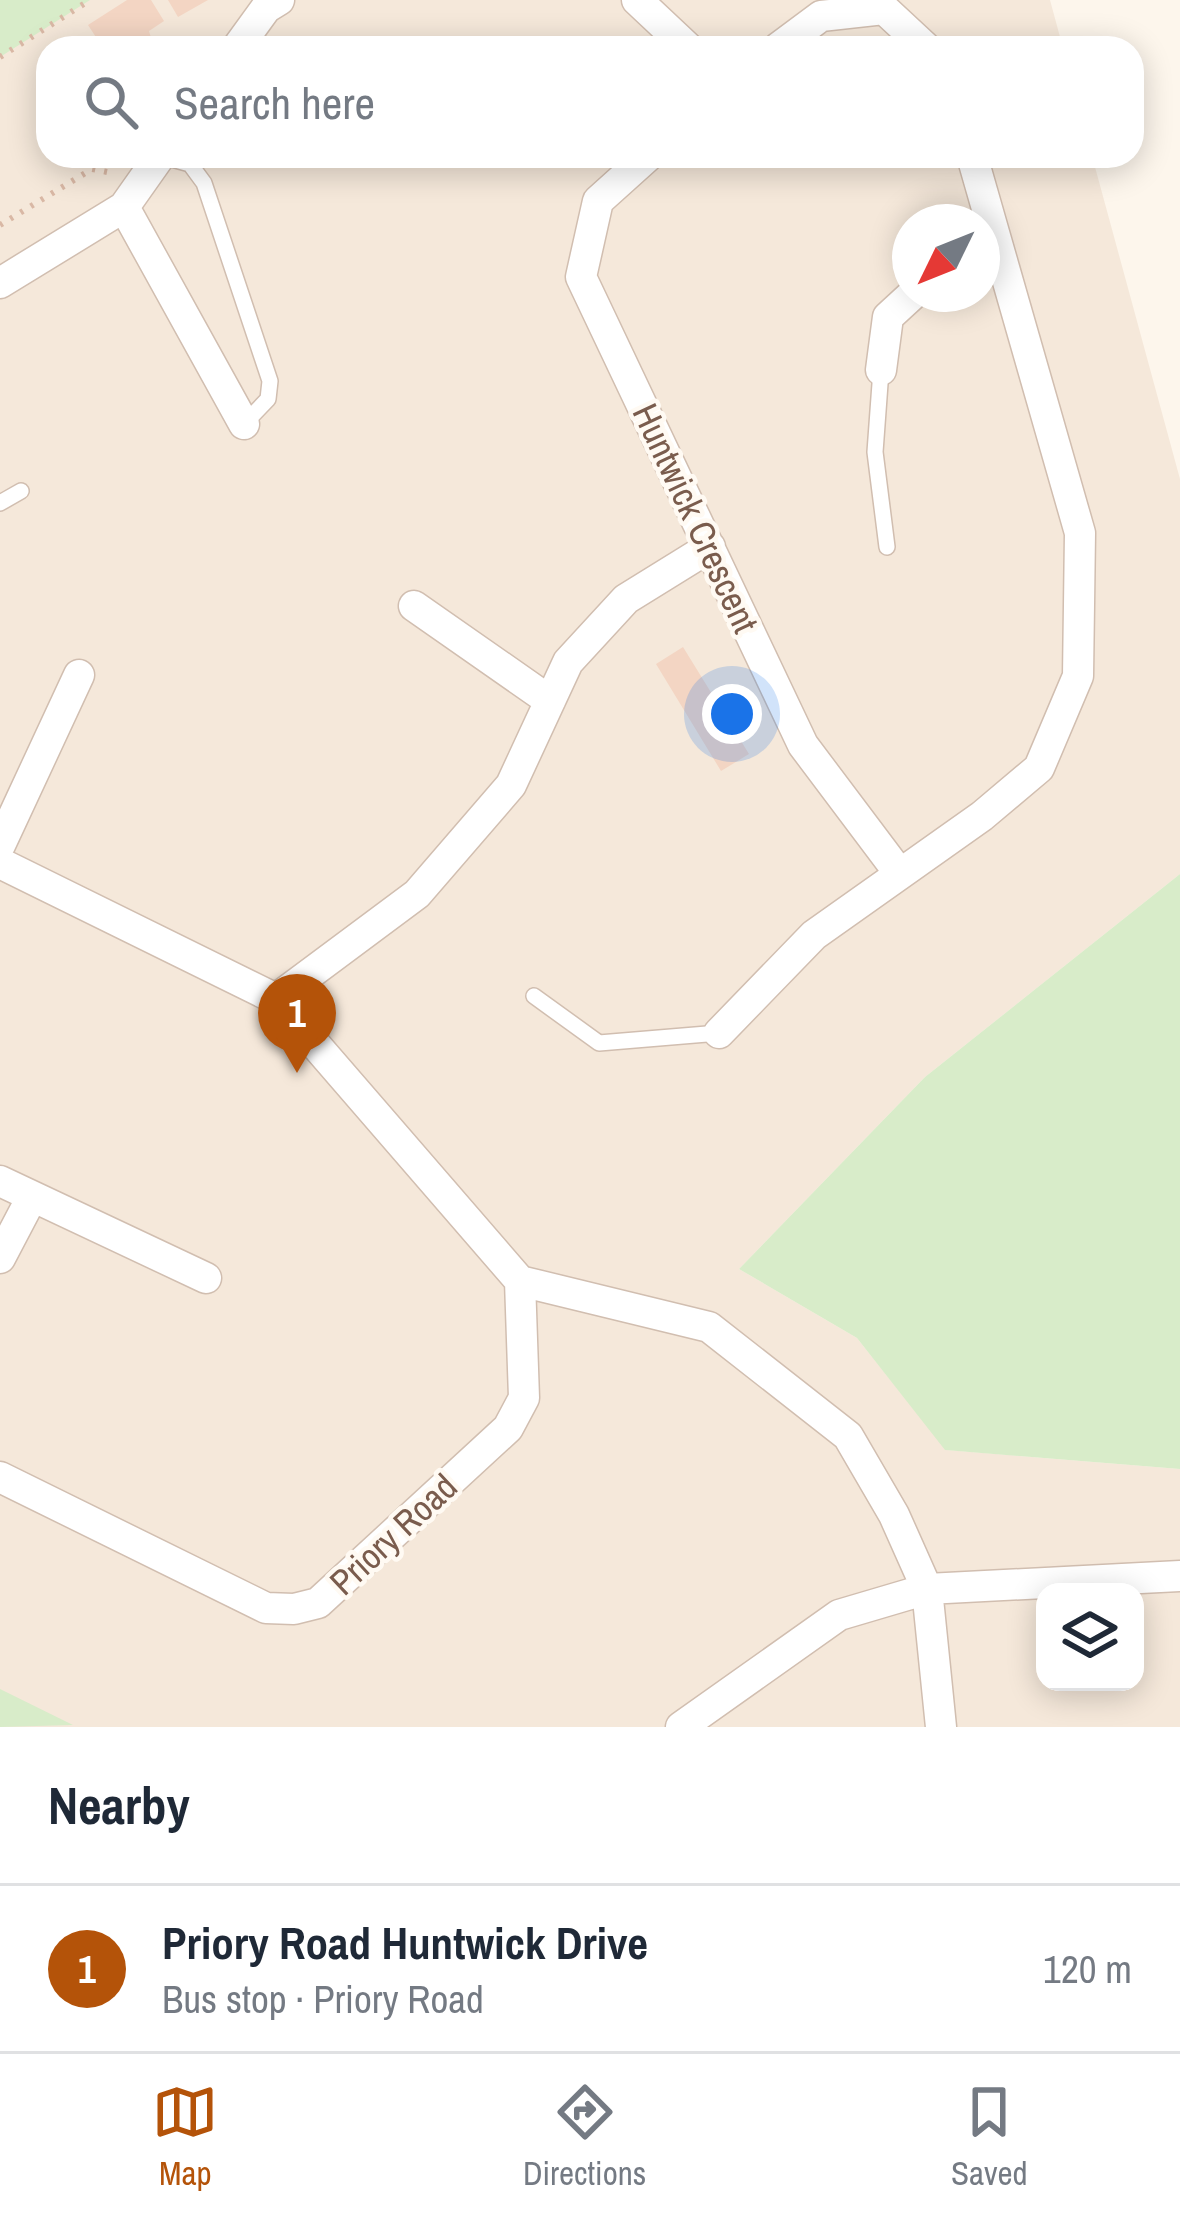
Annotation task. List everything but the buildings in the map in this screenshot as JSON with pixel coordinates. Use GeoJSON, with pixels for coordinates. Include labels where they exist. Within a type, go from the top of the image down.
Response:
{"type":"FeatureCollection","features":[{"type":"Feature","properties":{"kind":"street"},"geometry":{"type":"LineString","coordinates":[[246,36],[266,8],[279,0]]}},
{"type":"Feature","properties":{"kind":"street"},"geometry":{"type":"LineString","coordinates":[[637,0],[675,36]]}},
{"type":"Feature","properties":{"kind":"street"},"geometry":{"type":"LineString","coordinates":[[794,36],[821,16],[885,4],[915,36]]}},
{"type":"Feature","properties":{"kind":"street"},"geometry":{"type":"LineString","coordinates":[[0,284],[130,199],[152,168]]}},
{"type":"Feature","properties":{"kind":"street","name":"Huntwick Crescent"},"geometry":{"type":"LineString","coordinates":[[635,168],[598,201],[581,277],[803,745],[900,874]]}},
{"type":"Feature","properties":{"kind":"street"},"geometry":{"type":"LineString","coordinates":[[974,168],[982,204]]}},
{"type":"Feature","properties":{"kind":"street"},"geometry":{"type":"LineString","coordinates":[[130,199],[244,424]]}},
{"type":"Feature","properties":{"kind":"street"},"geometry":{"type":"LineString","coordinates":[[719,1033],[814,935],[1039,767],[1078,676],[1080,533],[1000,272]]}},
{"type":"Feature","properties":{"kind":"street"},"geometry":{"type":"LineString","coordinates":[[881,370],[888,317],[893,312]]}},
{"type":"Feature","properties":{"kind":"street"},"geometry":{"type":"LineString","coordinates":[[276,999],[417,894],[511,785],[568,662],[626,599],[710,547]]}},
{"type":"Feature","properties":{"kind":"street"},"geometry":{"type":"LineString","coordinates":[[414,606],[550,700]]}},
{"type":"Feature","properties":{"kind":"street"},"geometry":{"type":"LineString","coordinates":[[0,845],[80,675]]}},
{"type":"Feature","properties":{"kind":"street"},"geometry":{"type":"LineString","coordinates":[[0,863],[276,999],[520,1281],[710,1328],[848,1436],[894,1515],[927,1589],[941,1727]]}},
{"type":"Feature","properties":{"kind":"street"},"geometry":{"type":"LineString","coordinates":[[0,1181],[206,1278]]}},
{"type":"Feature","properties":{"kind":"street"},"geometry":{"type":"LineString","coordinates":[[0,1258],[32,1197]]}},
{"type":"Feature","properties":{"kind":"street","name":"Priory Road"},"geometry":{"type":"LineString","coordinates":[[0,1478],[266,1608],[294,1610],[318,1603],[508,1428],[524,1398],[520,1281]]}},
{"type":"Feature","properties":{"kind":"street"},"geometry":{"type":"LineString","coordinates":[[681,1727],[839,1615],[927,1589],[1180,1576]]}},
{"type":"Feature","properties":{"kind":"lane"},"geometry":{"type":"LineString","coordinates":[[193,168],[204,183],[270,381],[268,399],[244,424]]}},
{"type":"Feature","properties":{"kind":"lane"},"geometry":{"type":"LineString","coordinates":[[881,370],[875,452],[887,547]]}},
{"type":"Feature","properties":{"kind":"lane"},"geometry":{"type":"LineString","coordinates":[[0,503],[21,491]]}},
{"type":"Feature","properties":{"kind":"lane"},"geometry":{"type":"LineString","coordinates":[[535,996],[599,1043],[719,1033]]}},
{"type":"Feature","properties":{"kind":"path"},"geometry":{"type":"LineString","coordinates":[[0,57],[90,0]]}},
{"type":"Feature","properties":{"kind":"path"},"geometry":{"type":"LineString","coordinates":[[0,225],[92,169],[109,171],[130,199]]}},
{"type":"Feature","properties":{"kind":"shaded area"},"geometry":{"type":"Polygon","coordinates":[[[0,0],[1050,0],[1060,36],[36,36],[36,168],[1095,168],[1180,479],[1180,874],[925,1077],[739,1269],[857,1338],[946,1450],[1180,1469],[1180,1727],[0,1727],[0,0]]]}},
{"type":"Feature","properties":{"kind":"green space"},"geometry":{"type":"Polygon","coordinates":[[[0,0],[90,0],[0,57],[0,0]]]}},
{"type":"Feature","properties":{"kind":"green space"},"geometry":{"type":"Polygon","coordinates":[[[1180,874],[1180,1469],[945,1450],[857,1338],[739,1269],[925,1077],[1180,874]]]}},
{"type":"Feature","properties":{"kind":"green space"},"geometry":{"type":"Polygon","coordinates":[[[0,1689],[73,1725],[0,1727],[0,1689]]]}},
{"type":"Feature","properties":{"kind":"place","name":"Priory Road Huntwick Drive"},"geometry":{"type":"Point","coordinates":[297,1073]}}]}
